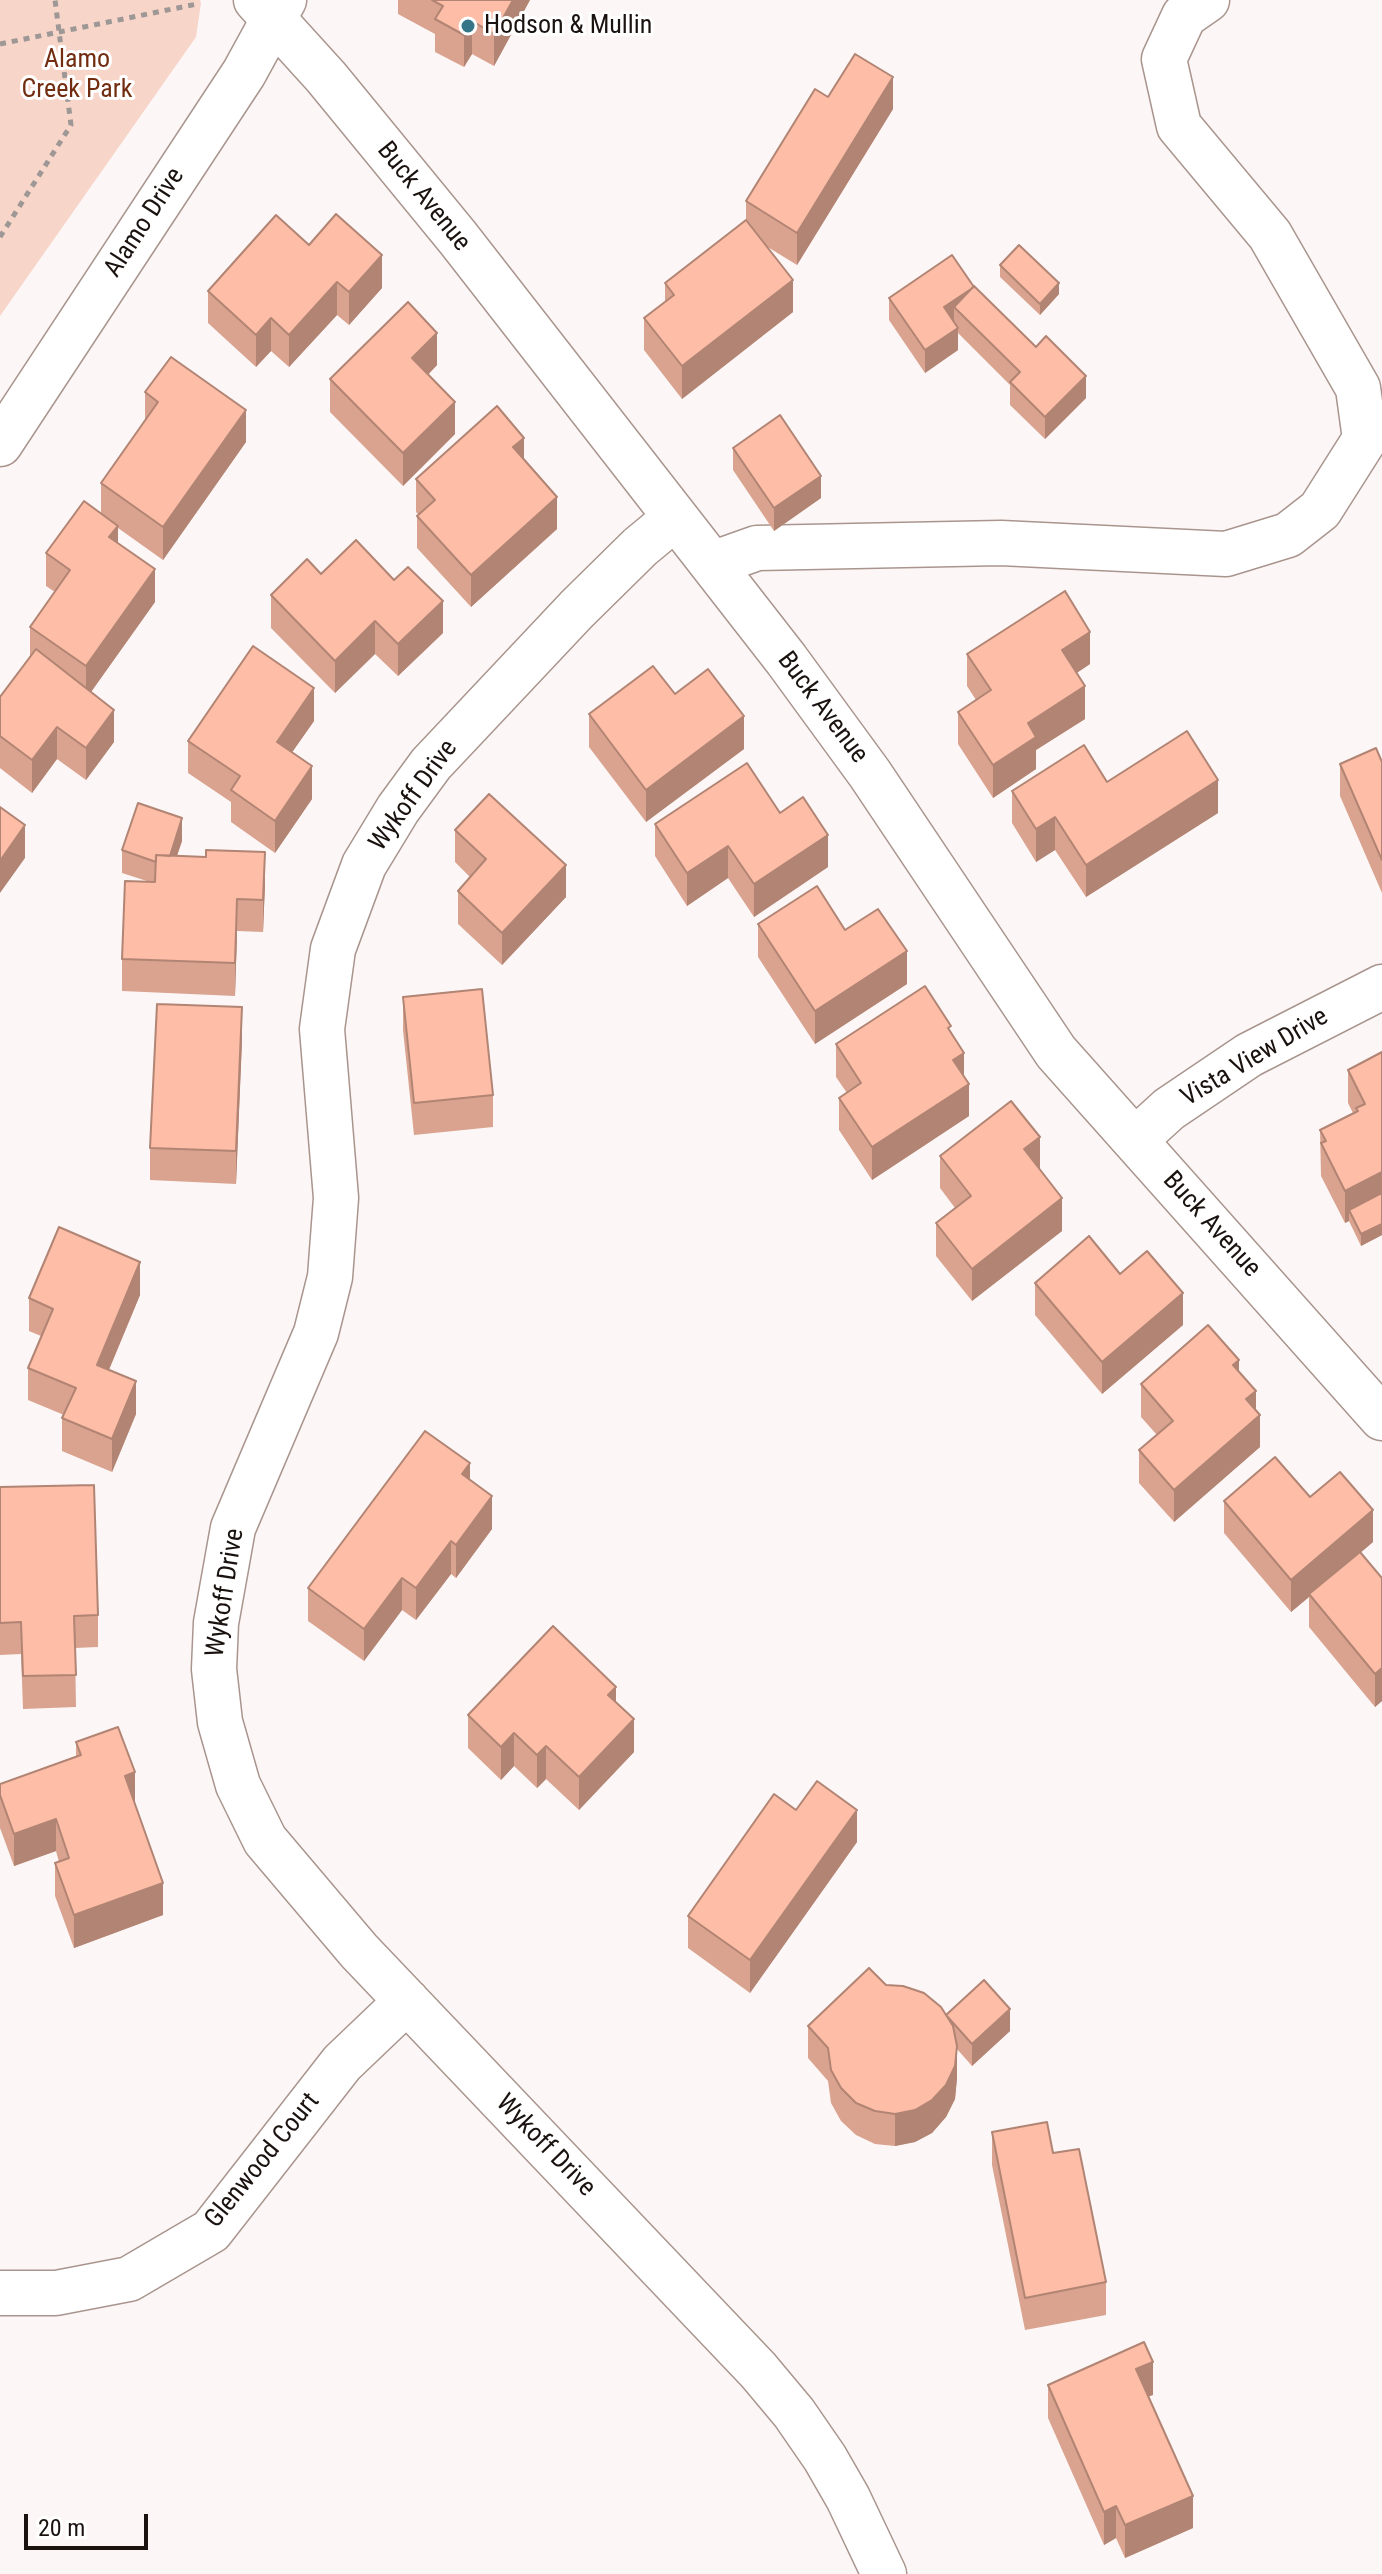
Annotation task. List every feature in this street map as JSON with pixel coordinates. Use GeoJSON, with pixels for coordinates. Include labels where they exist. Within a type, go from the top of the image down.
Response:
{"type":"FeatureCollection","features":[{"type":"Feature","properties":{"kind":"street"},"geometry":{"type":"LineString","coordinates":[[712,564],[757,548],[1001,543],[1226,554],[1288,535],[1320,510],[1365,439],[1358,388],[1270,235],[1179,126],[1164,59],[1184,16],[1207,0]]}},
{"type":"Feature","properties":{"kind":"street","name":"Buck Avenue"},"geometry":{"type":"LineString","coordinates":[[271,6],[458,238],[712,564],[870,774],[1056,1052],[1382,1418]]}},
{"type":"Feature","properties":{"kind":"street","name":"Alamo Drive"},"geometry":{"type":"LineString","coordinates":[[0,444],[244,73],[271,6]]}},
{"type":"Feature","properties":{"kind":"street","name":"Wykoff Drive"},"geometry":{"type":"LineString","coordinates":[[675,518],[640,547],[577,609],[431,764],[398,809],[364,865],[333,949],[322,1029],[336,1198],[330,1277],[316,1333],[233,1528],[216,1623],[214,1669],[220,1722],[238,1785],[265,1840],[331,1921],[758,2370],[794,2413],[848,2498],[884,2574]]}},
{"type":"Feature","properties":{"kind":"street","name":"Vista View Drive"},"geometry":{"type":"LineString","coordinates":[[1135,1140],[1169,1109],[1249,1055],[1382,987]]}},
{"type":"Feature","properties":{"kind":"street","name":"Glenwood Court"},"geometry":{"type":"LineString","coordinates":[[0,2293],[56,2293],[129,2279],[211,2231],[342,2063],[407,2001]]}},
{"type":"Feature","properties":{"kind":"path"},"geometry":{"type":"LineString","coordinates":[[0,237],[71,125],[55,0]]}},
{"type":"Feature","properties":{"kind":"path"},"geometry":{"type":"LineString","coordinates":[[0,44],[197,4]]}},
{"type":"Feature","properties":{"kind":"green space","name":"Alamo Creek Park"},"geometry":{"type":"Polygon","coordinates":[[[0,0],[200,0],[201,3],[196,37],[0,316],[0,0]]]}},
{"type":"Feature","properties":{"kind":"building"},"geometry":{"type":"Polygon","coordinates":[[[432,0],[513,0],[494,34],[472,21],[464,35],[435,19],[443,6],[432,0]]]}},
{"type":"Feature","properties":{"kind":"building"},"geometry":{"type":"Polygon","coordinates":[[[855,54],[893,77],[797,233],[746,201],[815,89],[828,97],[855,54]]]}},
{"type":"Feature","properties":{"kind":"building"},"geometry":{"type":"Polygon","coordinates":[[[336,214],[382,255],[349,292],[337,282],[289,335],[271,318],[256,335],[208,291],[276,215],[309,245],[336,214]]]}},
{"type":"Feature","properties":{"kind":"building"},"geometry":{"type":"Polygon","coordinates":[[[746,220],[793,280],[682,366],[644,318],[674,295],[665,283],[746,220]]]}},
{"type":"Feature","properties":{"kind":"building"},"geometry":{"type":"Polygon","coordinates":[[[1019,245],[1059,283],[1040,304],[1000,265],[1019,245]]]}},
{"type":"Feature","properties":{"kind":"building"},"geometry":{"type":"Polygon","coordinates":[[[952,255],[974,287],[944,307],[958,328],[925,350],[889,298],[952,255]]]}},
{"type":"Feature","properties":{"kind":"building"},"geometry":{"type":"Polygon","coordinates":[[[974,286],[1036,347],[1046,336],[1086,376],[1045,417],[1010,382],[1020,372],[954,307],[974,286]]]}},
{"type":"Feature","properties":{"kind":"building"},"geometry":{"type":"Polygon","coordinates":[[[408,302],[437,333],[412,358],[455,402],[403,453],[330,379],[408,302]]]}},
{"type":"Feature","properties":{"kind":"building"},"geometry":{"type":"Polygon","coordinates":[[[171,357],[246,410],[163,527],[101,483],[158,402],[145,392],[171,357]]]}},
{"type":"Feature","properties":{"kind":"building"},"geometry":{"type":"Polygon","coordinates":[[[497,406],[524,438],[513,447],[557,497],[471,575],[417,516],[435,500],[416,479],[497,406]]]}},
{"type":"Feature","properties":{"kind":"building"},"geometry":{"type":"Polygon","coordinates":[[[780,415],[821,476],[774,508],[733,448],[780,415]]]}},
{"type":"Feature","properties":{"kind":"building"},"geometry":{"type":"Polygon","coordinates":[[[84,501],[118,526],[109,537],[155,569],[86,666],[30,627],[70,570],[46,553],[84,501]]]}},
{"type":"Feature","properties":{"kind":"building"},"geometry":{"type":"Polygon","coordinates":[[[356,540],[394,580],[408,567],[443,601],[398,644],[375,621],[335,661],[271,595],[307,559],[321,574],[356,540]]]}},
{"type":"Feature","properties":{"kind":"building"},"geometry":{"type":"Polygon","coordinates":[[[1065,591],[1090,632],[1062,650],[1085,686],[1028,723],[1036,737],[993,765],[958,712],[991,690],[967,654],[1065,591]]]}},
{"type":"Feature","properties":{"kind":"building"},"geometry":{"type":"Polygon","coordinates":[[[253,646],[314,688],[277,742],[312,766],[275,821],[231,790],[240,776],[188,741],[253,646]]]}},
{"type":"Feature","properties":{"kind":"building"},"geometry":{"type":"Polygon","coordinates":[[[36,649],[114,710],[86,748],[57,727],[32,760],[0,736],[0,697],[36,649]]]}},
{"type":"Feature","properties":{"kind":"building"},"geometry":{"type":"Polygon","coordinates":[[[653,666],[675,694],[708,669],[744,716],[646,790],[589,714],[653,666]]]}},
{"type":"Feature","properties":{"kind":"building"},"geometry":{"type":"Polygon","coordinates":[[[1187,731],[1218,780],[1086,865],[1055,817],[1036,829],[1012,791],[1084,745],[1107,782],[1187,731]]]}},
{"type":"Feature","properties":{"kind":"building"},"geometry":{"type":"Polygon","coordinates":[[[1376,748],[1382,762],[1382,860],[1340,764],[1376,748]]]}},
{"type":"Feature","properties":{"kind":"building"},"geometry":{"type":"Polygon","coordinates":[[[747,763],[780,813],[803,797],[828,835],[754,884],[728,846],[687,873],[655,824],[747,763]]]}},
{"type":"Feature","properties":{"kind":"building"},"geometry":{"type":"Polygon","coordinates":[[[489,794],[566,865],[502,933],[458,891],[486,859],[455,830],[489,794]]]}},
{"type":"Feature","properties":{"kind":"building"},"geometry":{"type":"Polygon","coordinates":[[[138,803],[182,818],[170,856],[156,855],[156,862],[122,850],[138,803]]]}},
{"type":"Feature","properties":{"kind":"building"},"geometry":{"type":"Polygon","coordinates":[[[0,807],[25,825],[0,861],[0,807]]]}},
{"type":"Feature","properties":{"kind":"building"},"geometry":{"type":"Polygon","coordinates":[[[206,850],[265,852],[263,900],[237,899],[235,963],[122,959],[125,881],[155,882],[156,855],[206,857],[206,850]]]}},
{"type":"Feature","properties":{"kind":"building"},"geometry":{"type":"Polygon","coordinates":[[[817,886],[845,930],[878,909],[907,951],[815,1011],[758,924],[817,886]]]}},
{"type":"Feature","properties":{"kind":"building"},"geometry":{"type":"Polygon","coordinates":[[[925,986],[964,1053],[953,1060],[969,1084],[872,1147],[839,1098],[861,1083],[836,1044],[925,986]]]}},
{"type":"Feature","properties":{"kind":"building"},"geometry":{"type":"Polygon","coordinates":[[[482,989],[493,1095],[414,1103],[403,997],[482,989]]]}},
{"type":"Feature","properties":{"kind":"building"},"geometry":{"type":"Polygon","coordinates":[[[157,1004],[242,1007],[236,1151],[150,1148],[157,1004]]]}},
{"type":"Feature","properties":{"kind":"building"},"geometry":{"type":"Polygon","coordinates":[[[1382,1052],[1382,1172],[1345,1191],[1321,1143],[1326,1141],[1320,1130],[1358,1111],[1356,1108],[1365,1104],[1348,1070],[1382,1052]]]}},
{"type":"Feature","properties":{"kind":"building"},"geometry":{"type":"Polygon","coordinates":[[[1011,1101],[1040,1137],[1024,1149],[1062,1198],[972,1269],[936,1223],[971,1196],[940,1156],[1011,1101]]]}},
{"type":"Feature","properties":{"kind":"building"},"geometry":{"type":"Polygon","coordinates":[[[1382,1193],[1382,1224],[1361,1234],[1349,1210],[1382,1193]]]}},
{"type":"Feature","properties":{"kind":"building"},"geometry":{"type":"Polygon","coordinates":[[[59,1227],[140,1262],[97,1365],[136,1381],[112,1439],[62,1418],[76,1388],[28,1368],[53,1309],[29,1298],[59,1227]]]}},
{"type":"Feature","properties":{"kind":"building"},"geometry":{"type":"Polygon","coordinates":[[[1089,1236],[1120,1274],[1147,1251],[1183,1293],[1102,1362],[1035,1283],[1089,1236]]]}},
{"type":"Feature","properties":{"kind":"building"},"geometry":{"type":"Polygon","coordinates":[[[1208,1325],[1239,1360],[1233,1365],[1256,1391],[1246,1399],[1260,1415],[1174,1490],[1139,1450],[1173,1421],[1141,1384],[1208,1325]]]}},
{"type":"Feature","properties":{"kind":"building"},"geometry":{"type":"Polygon","coordinates":[[[425,1431],[470,1463],[462,1474],[492,1496],[456,1545],[451,1541],[416,1588],[402,1578],[364,1629],[308,1588],[425,1431]]]}},
{"type":"Feature","properties":{"kind":"building"},"geometry":{"type":"Polygon","coordinates":[[[1275,1457],[1310,1497],[1340,1472],[1373,1510],[1291,1580],[1224,1501],[1275,1457]]]}},
{"type":"Feature","properties":{"kind":"building"},"geometry":{"type":"Polygon","coordinates":[[[94,1485],[98,1615],[74,1616],[76,1675],[23,1676],[21,1622],[0,1623],[0,1487],[94,1485]]]}},
{"type":"Feature","properties":{"kind":"building"},"geometry":{"type":"Polygon","coordinates":[[[1360,1552],[1382,1578],[1382,1668],[1375,1674],[1309,1594],[1360,1552]]]}},
{"type":"Feature","properties":{"kind":"building"},"geometry":{"type":"Polygon","coordinates":[[[553,1626],[616,1687],[608,1695],[634,1719],[579,1777],[546,1746],[537,1755],[514,1733],[501,1747],[468,1715],[553,1626]]]}},
{"type":"Feature","properties":{"kind":"building"},"geometry":{"type":"Polygon","coordinates":[[[118,1727],[135,1772],[125,1776],[163,1883],[74,1915],[55,1863],[69,1858],[56,1819],[14,1834],[0,1795],[0,1784],[81,1755],[76,1742],[118,1727]]]}},
{"type":"Feature","properties":{"kind":"building"},"geometry":{"type":"Polygon","coordinates":[[[817,1781],[857,1810],[750,1960],[688,1916],[774,1794],[796,1810],[817,1781]]]}},
{"type":"Feature","properties":{"kind":"building"},"geometry":{"type":"Polygon","coordinates":[[[869,1968],[886,1985],[903,1986],[924,1993],[941,2007],[953,2026],[957,2046],[955,2066],[946,2085],[932,2100],[915,2110],[895,2114],[875,2111],[856,2103],[841,2088],[831,2070],[828,2048],[808,2026],[869,1968]]]}},
{"type":"Feature","properties":{"kind":"building"},"geometry":{"type":"Polygon","coordinates":[[[984,1980],[1010,2009],[972,2044],[946,2015],[984,1980]]]}},
{"type":"Feature","properties":{"kind":"building"},"geometry":{"type":"Polygon","coordinates":[[[1047,2122],[1053,2153],[1079,2149],[1106,2282],[1025,2298],[992,2132],[1047,2122]]]}},
{"type":"Feature","properties":{"kind":"building"},"geometry":{"type":"Polygon","coordinates":[[[1144,2342],[1153,2362],[1136,2369],[1193,2496],[1125,2525],[1116,2506],[1104,2512],[1048,2385],[1144,2342]]]}},
{"type":"Feature","properties":{"kind":"place","name":"Hodson & Mullin"},"geometry":{"type":"Point","coordinates":[468,26]}}]}
